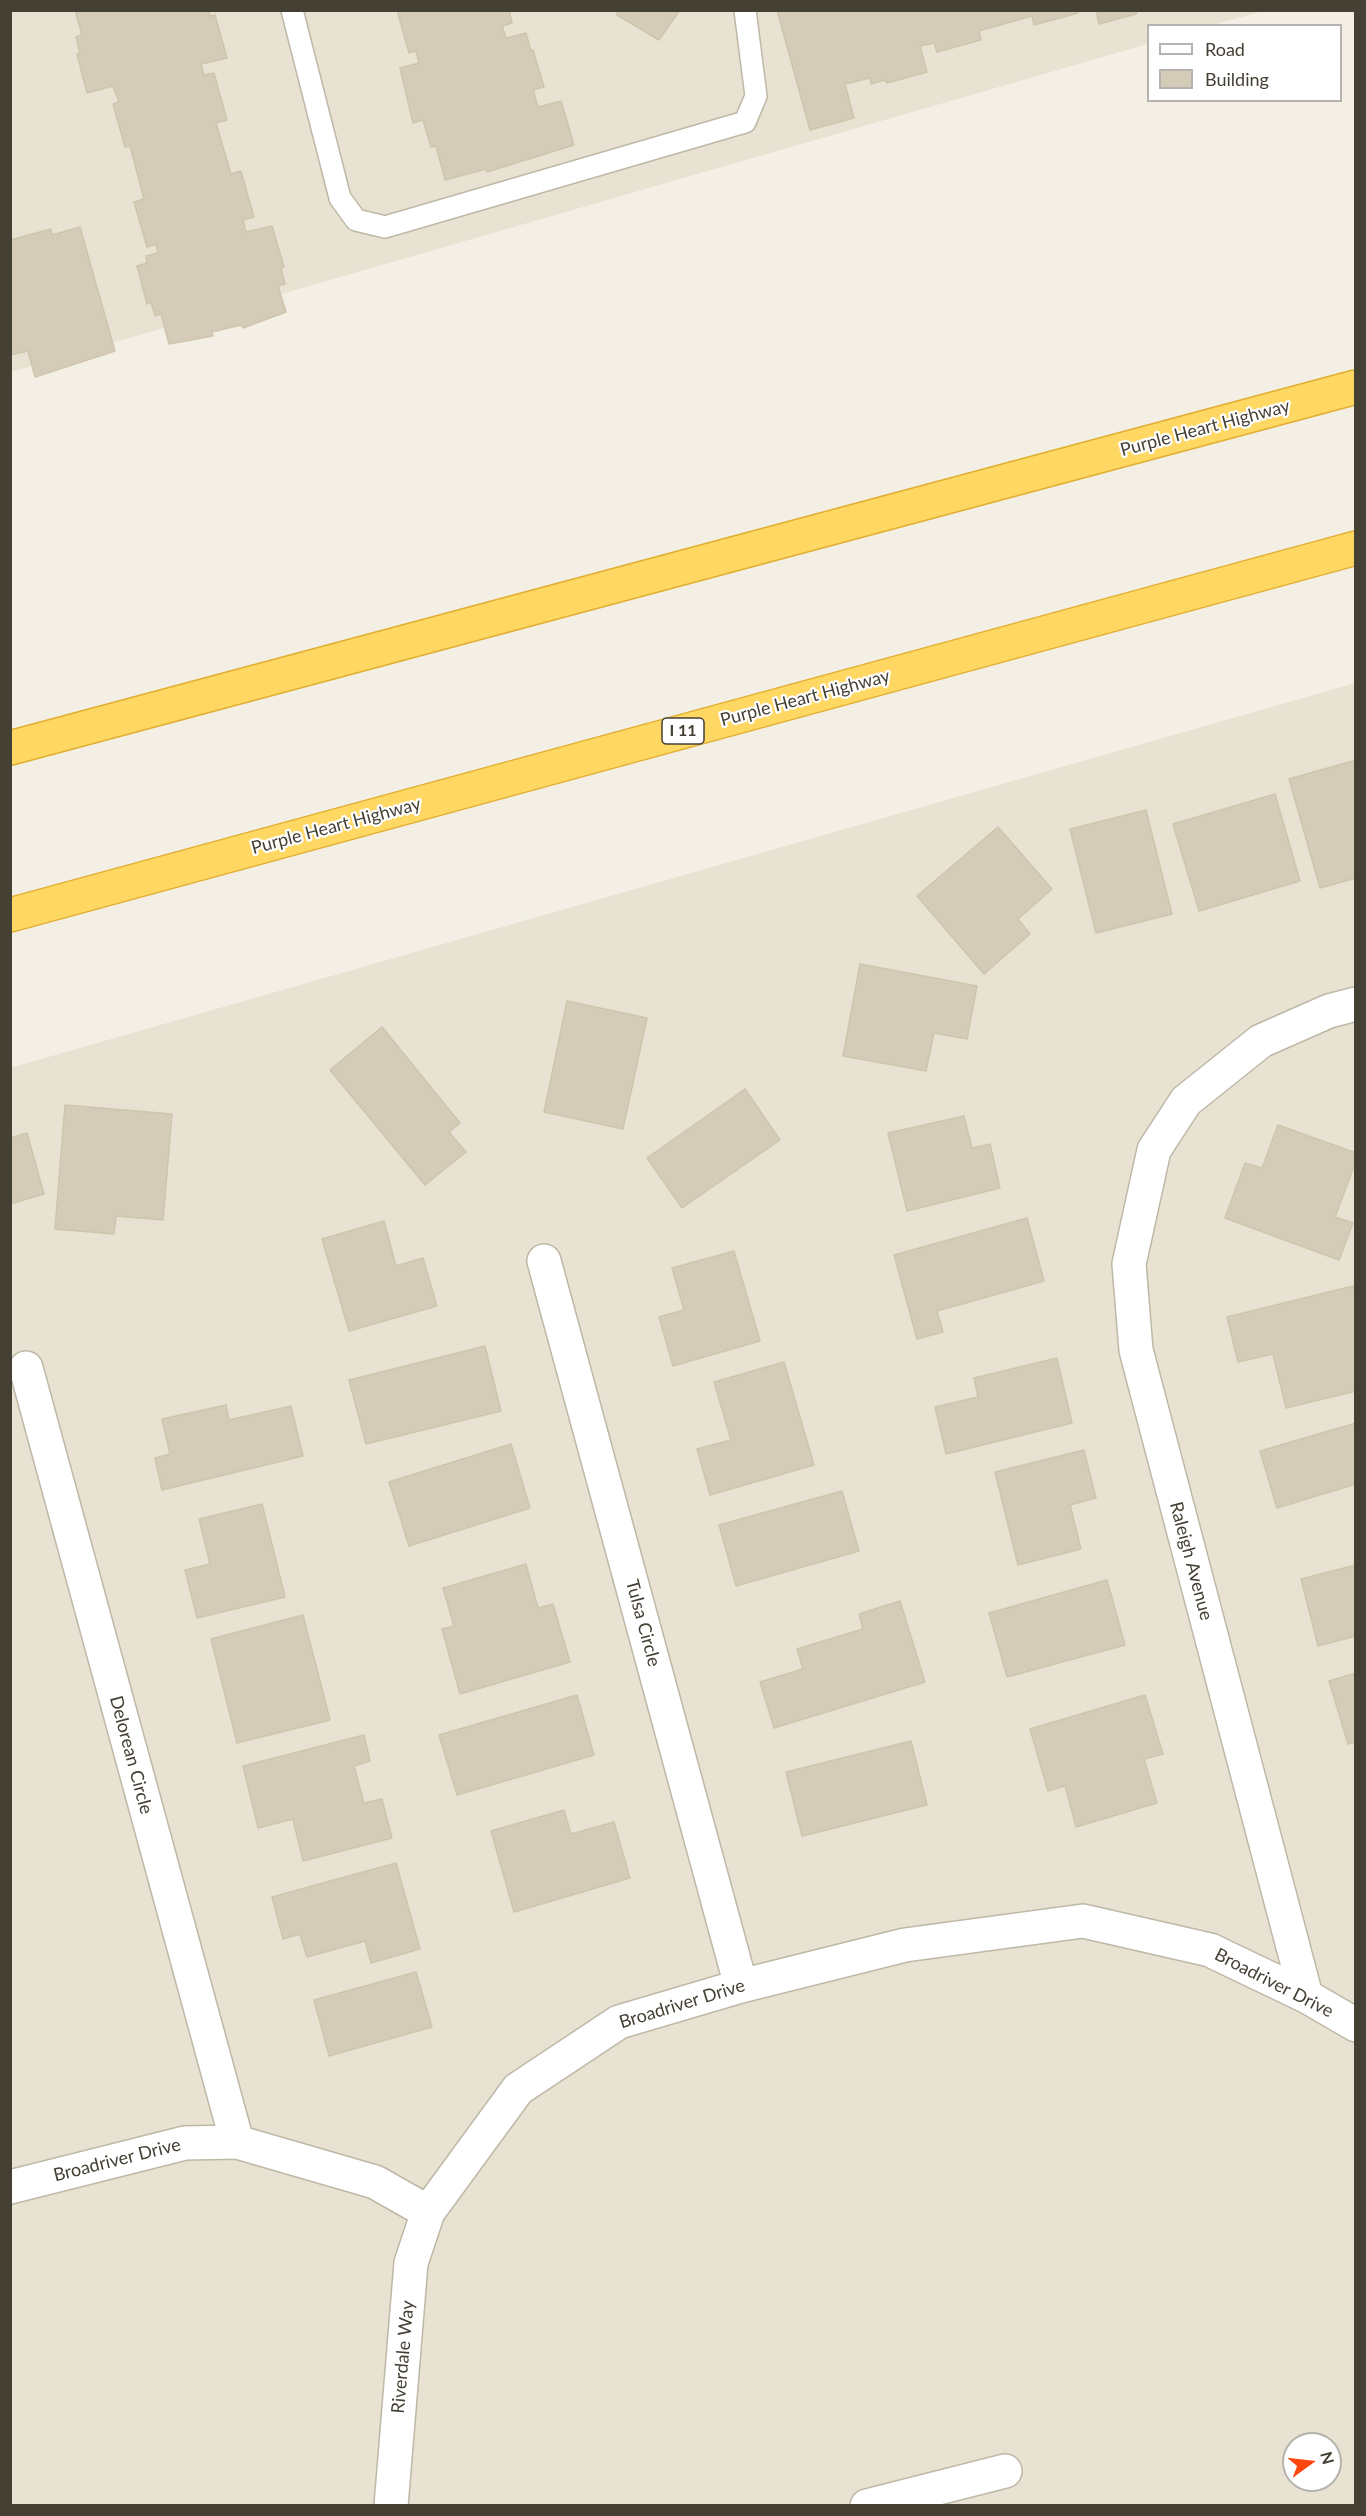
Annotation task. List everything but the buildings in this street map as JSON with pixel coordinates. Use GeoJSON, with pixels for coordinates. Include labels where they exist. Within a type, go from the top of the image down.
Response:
{"type":"FeatureCollection","features":[{"type":"Feature","properties":{"kind":"highway","name":"Purple Heart Highway"},"geometry":{"type":"LineString","coordinates":[[10,748],[1356,387]]}},
{"type":"Feature","properties":{"kind":"highway","name":"Purple Heart Highway"},"geometry":{"type":"LineString","coordinates":[[10,915],[1356,548]]}},
{"type":"Feature","properties":{"kind":"street","name":"Raleigh Avenue"},"geometry":{"type":"LineString","coordinates":[[1306,1996],[1136,1350],[1129,1264],[1154,1150],[1186,1101],[1261,1041],[1329,1011],[1356,1004]]}},
{"type":"Feature","properties":{"kind":"street","name":"Tulsa Circle"},"geometry":{"type":"LineString","coordinates":[[544,1261],[741,1986]]}},
{"type":"Feature","properties":{"kind":"street","name":"Delorean Circle"},"geometry":{"type":"LineString","coordinates":[[26,1368],[237,2142]]}},
{"type":"Feature","properties":{"kind":"street","name":"Broadriver Drive"},"geometry":{"type":"LineString","coordinates":[[10,2187],[185,2143],[237,2142],[375,2182],[428,2212],[518,2089],[619,2022],[741,1986],[905,1945],[1083,1921],[1210,1950],[1306,1996],[1356,2025]]}},
{"type":"Feature","properties":{"kind":"street","name":"Riverdale Way"},"geometry":{"type":"LineString","coordinates":[[391,2505],[411,2264],[428,2212]]}},
{"type":"Feature","properties":{"kind":"street"},"geometry":{"type":"LineString","coordinates":[[867,2505],[1005,2471]]}},
{"type":"Feature","properties":{"kind":"lane"},"geometry":{"type":"LineString","coordinates":[[292,10],[340,198],[356,220],[385,227],[745,122],[756,96],[745,10]]}},
{"type":"Feature","properties":{"kind":"shaded area"},"geometry":{"type":"Polygon","coordinates":[[[11,11],[1264,11],[1216,24],[1147,24],[1147,44],[11,372],[11,11]]]}},
{"type":"Feature","properties":{"kind":"shaded area"},"geometry":{"type":"Polygon","coordinates":[[[1355,683],[1355,2505],[11,2505],[10,1068],[1355,683]]]}}]}
